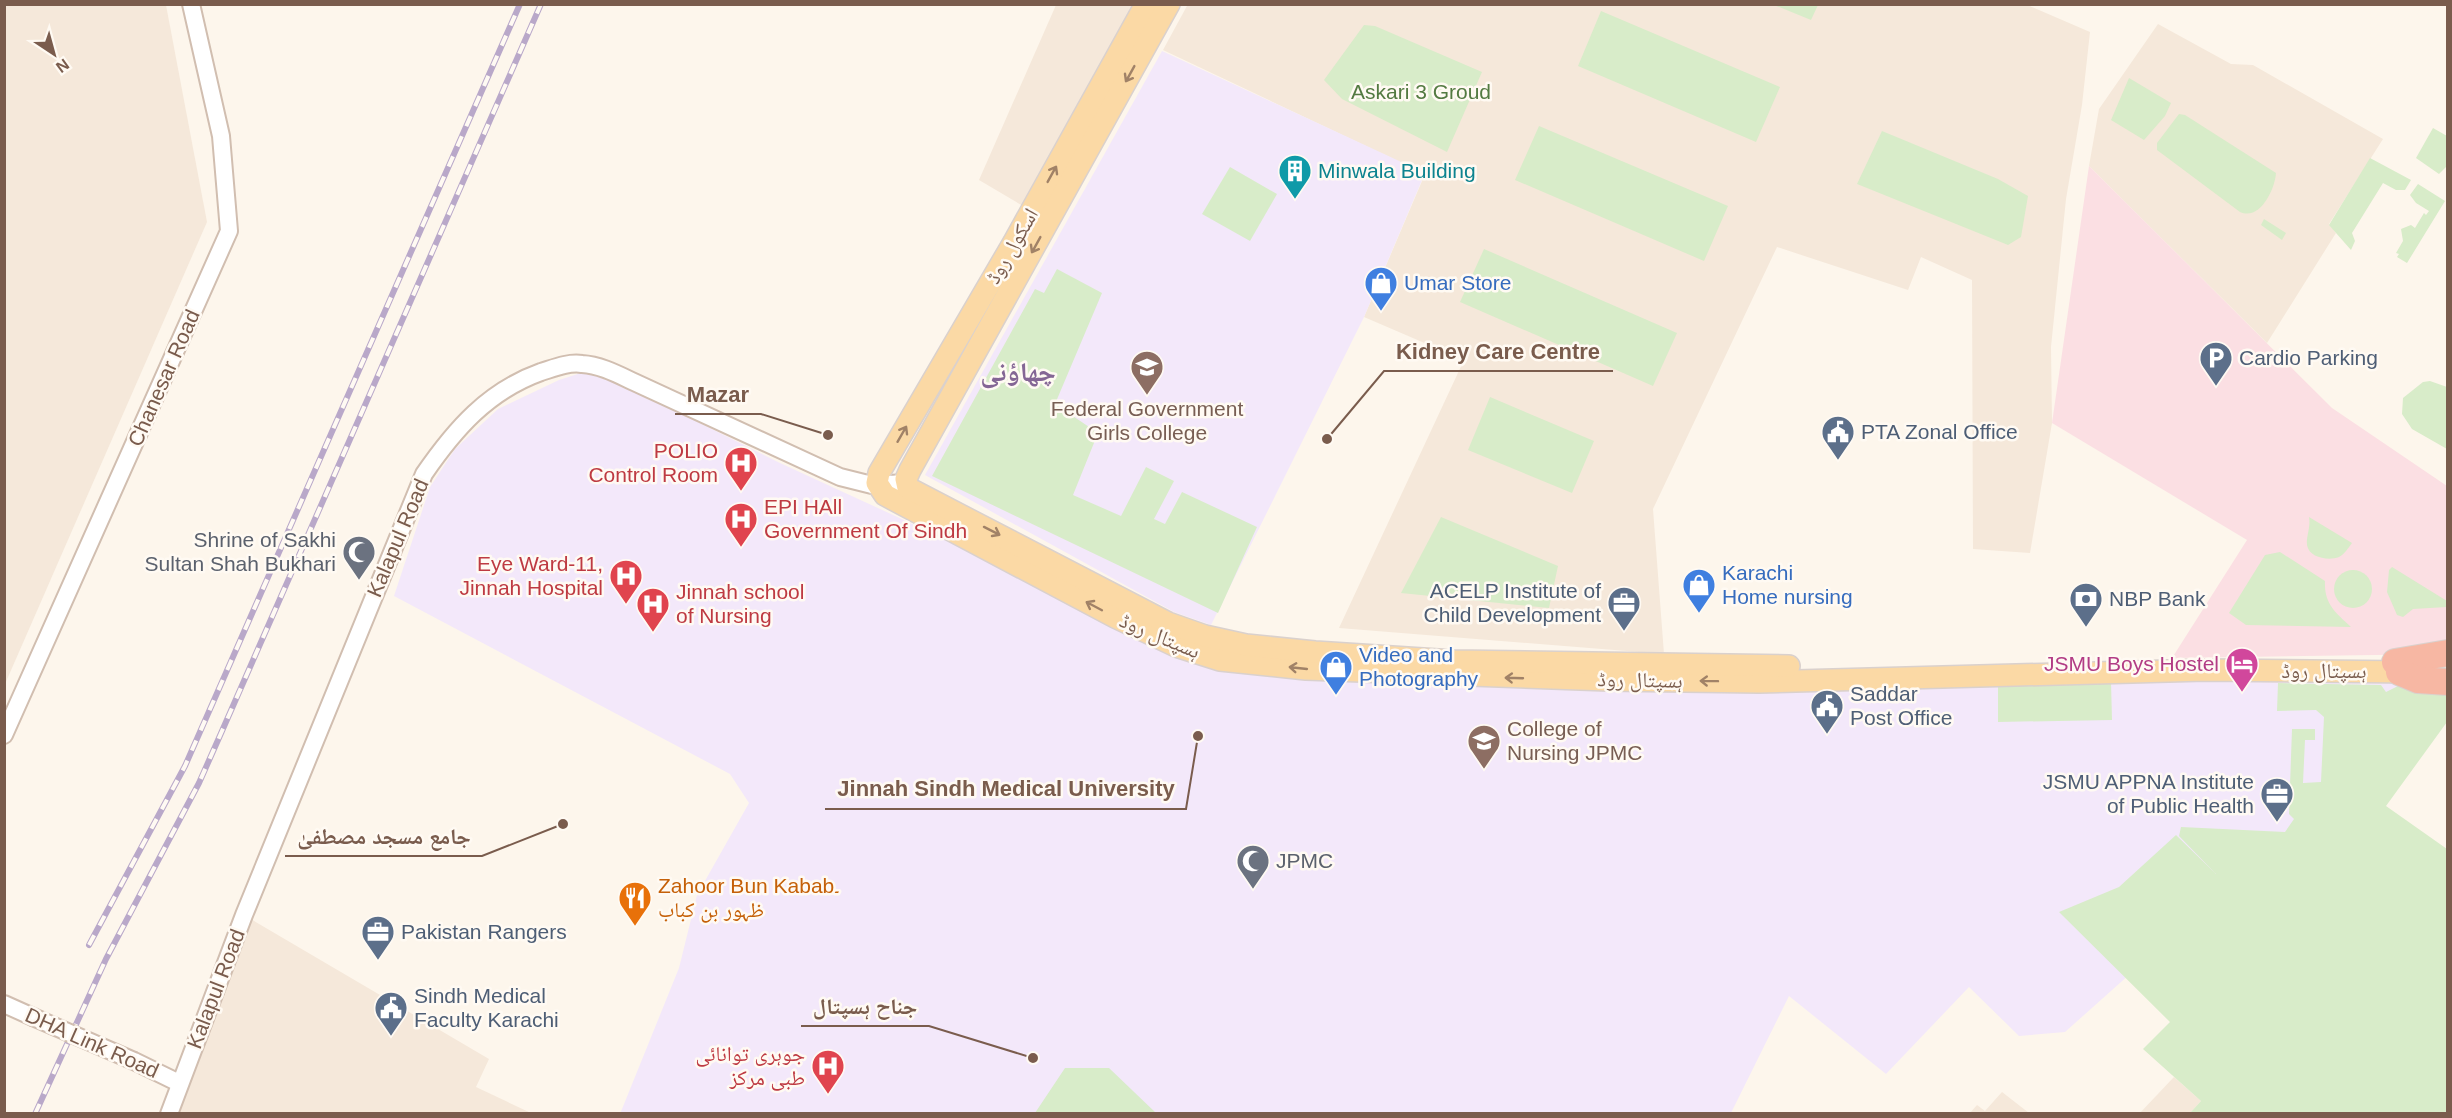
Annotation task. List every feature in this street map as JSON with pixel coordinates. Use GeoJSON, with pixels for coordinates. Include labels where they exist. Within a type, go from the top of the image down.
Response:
{"type":"FeatureCollection","features":[{"type":"Feature","properties":{"kind":"highway"},"geometry":{"type":"LineString","coordinates":[[2397,667],[2444,667]]}},
{"type":"Feature","properties":{"kind":"main road","name":"اسکول روڈ"},"geometry":{"type":"LineString","coordinates":[[906,483],[910,470],[1138,40],[1146,4]]}},
{"type":"Feature","properties":{"kind":"main road","name":"اسکول روڈ"},"geometry":{"type":"LineString","coordinates":[[878,486],[879,473],[1014,242],[1138,40],[1168,4]]}},
{"type":"Feature","properties":{"kind":"main road","name":"ہسپتال روڈ"},"geometry":{"type":"LineString","coordinates":[[906,483],[915,492],[1168,623],[1205,636],[1246,645],[1454,661],[1619,665],[1764,667],[2205,657],[2397,667]]}},
{"type":"Feature","properties":{"kind":"main road","name":"ہسپتال روڈ"},"geometry":{"type":"LineString","coordinates":[[878,486],[882,493],[900,503],[1115,617],[1176,646],[1220,660],[1306,669],[1608,680],[1759,682],[2397,667]]}},
{"type":"Feature","properties":{"kind":"street","name":"Chanesar Road"},"geometry":{"type":"LineString","coordinates":[[4,735],[229,231],[221,136],[191,4]]}},
{"type":"Feature","properties":{"kind":"street","name":"Kalapul Road"},"geometry":{"type":"LineString","coordinates":[[169,1113],[179,1083],[424,474],[445,444],[484,403],[529,377],[558,366],[581,363],[605,369],[807,464],[851,482],[878,486],[906,483]]}},
{"type":"Feature","properties":{"kind":"street","name":"DHA Link Road"},"geometry":{"type":"LineString","coordinates":[[4,1004],[179,1083]]}},
{"type":"Feature","properties":{"kind":"shaded area"},"geometry":{"type":"Polygon","coordinates":[[[5,4],[166,5],[207,222],[5,684],[5,4]]]}},
{"type":"Feature","properties":{"kind":"shaded area"},"geometry":{"type":"Polygon","coordinates":[[[1188,4],[2025,4],[2090,32],[2082,105],[2066,199],[2051,347],[2052,423],[2030,553],[1973,549],[1972,280],[1921,257],[1908,290],[1777,247],[1653,509],[1664,654],[1339,628],[1464,360],[1364,317],[1425,174],[1163,50],[1188,4]]]}},
{"type":"Feature","properties":{"kind":"shaded area"},"geometry":{"type":"Polygon","coordinates":[[[1056,5],[1140,5],[1028,209],[979,180],[1056,5]]]}},
{"type":"Feature","properties":{"kind":"shaded area"},"geometry":{"type":"Polygon","coordinates":[[[2158,24],[2231,64],[2253,65],[2383,139],[2329,224],[2336,233],[2267,343],[2089,166],[2099,109],[2158,24]]]}},
{"type":"Feature","properties":{"kind":"shaded area","name":"Federal Government Girls College"},"geometry":{"type":"Polygon","coordinates":[[[1162,51],[1425,173],[1364,317],[1211,625],[1174,612],[925,475],[1162,51]]]}},
{"type":"Feature","properties":{"kind":"shaded area"},"geometry":{"type":"Polygon","coordinates":[[[2089,166],[2332,408],[2447,486],[2447,654],[2172,658],[2247,540],[2052,423],[2089,166]]]}},
{"type":"Feature","properties":{"kind":"shaded area"},"geometry":{"type":"Polygon","coordinates":[[[587,371],[598,372],[780,463],[1115,617],[1452,676],[2399,672],[2398,686],[2265,899],[2130,974],[2065,1032],[2019,1036],[1969,987],[1886,1074],[1789,996],[1731,1113],[620,1114],[679,968],[697,895],[749,803],[730,774],[394,596],[430,487],[455,449],[498,409],[559,380],[587,371]]]}},
{"type":"Feature","properties":{"kind":"shaded area"},"geometry":{"type":"Polygon","coordinates":[[[244,915],[489,1059],[476,1087],[531,1113],[169,1114],[244,915]]]}},
{"type":"Feature","properties":{"kind":"shaded area"},"geometry":{"type":"Polygon","coordinates":[[[2174,1077],[2201,1101],[2190,1113],[2139,1114],[2174,1077]]]}},
{"type":"Feature","properties":{"kind":"shaded area"},"geometry":{"type":"Polygon","coordinates":[[[2002,1092],[2029,1113],[1970,1113],[1977,1105],[1985,1111],[2002,1092]]]}},
{"type":"Feature","properties":{"kind":"green space"},"geometry":{"type":"Polygon","coordinates":[[[1774,5],[1818,5],[1811,20],[1774,5]]]}},
{"type":"Feature","properties":{"kind":"green space"},"geometry":{"type":"Polygon","coordinates":[[[1601,11],[1780,87],[1756,142],[1578,66],[1601,11]]]}},
{"type":"Feature","properties":{"kind":"green space","name":"Askari 3 Groud"},"geometry":{"type":"Polygon","coordinates":[[[1364,25],[1375,26],[1482,72],[1447,152],[1342,99],[1324,80],[1364,25]]]}},
{"type":"Feature","properties":{"kind":"green space"},"geometry":{"type":"Polygon","coordinates":[[[2129,78],[2171,103],[2165,116],[2144,140],[2111,120],[2129,78]]]}},
{"type":"Feature","properties":{"kind":"green space"},"geometry":{"type":"Polygon","coordinates":[[[2179,114],[2185,115],[2276,173],[2273,187],[2260,208],[2247,214],[2240,212],[2157,150],[2157,143],[2179,114]]]}},
{"type":"Feature","properties":{"kind":"green space"},"geometry":{"type":"Polygon","coordinates":[[[1539,126],[1728,206],[1704,261],[1515,180],[1539,126]]]}},
{"type":"Feature","properties":{"kind":"green space"},"geometry":{"type":"Polygon","coordinates":[[[2433,128],[2447,136],[2447,166],[2439,174],[2416,158],[2433,128]]]}},
{"type":"Feature","properties":{"kind":"green space"},"geometry":{"type":"Polygon","coordinates":[[[1882,131],[1998,179],[2028,196],[2021,237],[2008,245],[1857,184],[1882,131]]]}},
{"type":"Feature","properties":{"kind":"green space"},"geometry":{"type":"Polygon","coordinates":[[[2370,158],[2411,180],[2405,190],[2396,190],[2383,183],[2352,233],[2355,241],[2351,250],[2329,225],[2370,158]]]}},
{"type":"Feature","properties":{"kind":"green space"},"geometry":{"type":"Polygon","coordinates":[[[1230,167],[1277,194],[1250,241],[1202,214],[1230,167]]]}},
{"type":"Feature","properties":{"kind":"green space"},"geometry":{"type":"Polygon","coordinates":[[[2418,184],[2445,201],[2407,263],[2397,257],[2399,254],[2396,253],[2403,241],[2401,229],[2411,225],[2415,228],[2424,213],[2426,215],[2429,211],[2416,203],[2410,195],[2418,184]]]}},
{"type":"Feature","properties":{"kind":"green space"},"geometry":{"type":"Polygon","coordinates":[[[2264,219],[2286,233],[2282,240],[2261,225],[2264,219]]]}},
{"type":"Feature","properties":{"kind":"green space"},"geometry":{"type":"Polygon","coordinates":[[[1484,249],[1677,333],[1653,386],[1460,302],[1484,249]]]}},
{"type":"Feature","properties":{"kind":"green space"},"geometry":{"type":"Polygon","coordinates":[[[1057,269],[1102,293],[1055,404],[1098,433],[1073,495],[1121,516],[1146,467],[1174,481],[1154,519],[1165,524],[1182,492],[1257,527],[1218,613],[932,476],[1035,289],[1044,293],[1057,269]]]}},
{"type":"Feature","properties":{"kind":"green space"},"geometry":{"type":"Polygon","coordinates":[[[2430,381],[2447,387],[2447,449],[2412,429],[2402,414],[2403,398],[2423,382],[2430,381]]]}},
{"type":"Feature","properties":{"kind":"green space"},"geometry":{"type":"Polygon","coordinates":[[[1490,397],[1594,441],[1572,493],[1468,450],[1490,397]]]}},
{"type":"Feature","properties":{"kind":"green space"},"geometry":{"type":"Polygon","coordinates":[[[1441,517],[1558,566],[1549,608],[1401,593],[1441,517]]]}},
{"type":"Feature","properties":{"kind":"green space"},"geometry":{"type":"Polygon","coordinates":[[[2309,517],[2352,543],[2343,554],[2330,559],[2311,553],[2307,545],[2309,517]]]}},
{"type":"Feature","properties":{"kind":"green space"},"geometry":{"type":"Polygon","coordinates":[[[2280,552],[2325,581],[2326,596],[2329,602],[2335,612],[2351,627],[2246,625],[2229,613],[2265,555],[2280,552]]]}},
{"type":"Feature","properties":{"kind":"green space"},"geometry":{"type":"Polygon","coordinates":[[[2392,567],[2447,601],[2447,607],[2413,609],[2403,617],[2397,615],[2387,592],[2389,570],[2392,567]]]}},
{"type":"Feature","properties":{"kind":"green space"},"geometry":{"type":"Polygon","coordinates":[[[2353,570],[2366,576],[2372,589],[2366,602],[2353,608],[2340,602],[2334,589],[2340,576],[2353,570]]]}},
{"type":"Feature","properties":{"kind":"green space"},"geometry":{"type":"Polygon","coordinates":[[[2111,682],[2112,720],[1998,722],[1998,685],[2111,682]]]}},
{"type":"Feature","properties":{"kind":"green space"},"geometry":{"type":"Polygon","coordinates":[[[2278,683],[2381,685],[2386,692],[2398,686],[2398,683],[2448,687],[2447,722],[2386,806],[2447,849],[2448,1109],[2445,1113],[2190,1113],[2201,1101],[2143,1049],[2170,1022],[2059,912],[2119,887],[2176,835],[2216,874],[2179,836],[2181,827],[2285,832],[2294,819],[2289,814],[2292,729],[2315,729],[2315,740],[2305,740],[2303,783],[2321,782],[2324,717],[2316,710],[2277,711],[2278,683]]]}},
{"type":"Feature","properties":{"kind":"green space"},"geometry":{"type":"Polygon","coordinates":[[[1065,1068],[1109,1068],[1156,1113],[1035,1113],[1065,1068]]]}},
{"type":"Feature","properties":{"kind":"railway"},"geometry":{"type":"LineString","coordinates":[[89,945],[185,766],[520,4]]}},
{"type":"Feature","properties":{"kind":"railway"},"geometry":{"type":"LineString","coordinates":[[35,1114],[106,959],[199,783],[541,4]]}},
{"type":"Feature","properties":{"kind":"place","name":"Minwala Building"},"geometry":{"type":"Point","coordinates":[1295,200]}},
{"type":"Feature","properties":{"kind":"place","name":"Umar Store"},"geometry":{"type":"Point","coordinates":[1381,312]}},
{"type":"Feature","properties":{"kind":"place","name":"Cardio Parking"},"geometry":{"type":"Point","coordinates":[2216,387]}},
{"type":"Feature","properties":{"kind":"place","name":"Federal Government Girls College"},"geometry":{"type":"Point","coordinates":[1147,396]}},
{"type":"Feature","properties":{"kind":"place","name":"Mazar"},"geometry":{"type":"Point","coordinates":[828,435]}},
{"type":"Feature","properties":{"kind":"place","name":"Kidney Care Centre"},"geometry":{"type":"Point","coordinates":[1327,439]}},
{"type":"Feature","properties":{"kind":"place","name":"PTA Zonal Office"},"geometry":{"type":"Point","coordinates":[1838,461]}},
{"type":"Feature","properties":{"kind":"place","name":"POLIO Control Room"},"geometry":{"type":"Point","coordinates":[741,492]}},
{"type":"Feature","properties":{"kind":"place","name":"EPI HAll Government Of Sindh"},"geometry":{"type":"Point","coordinates":[741,548]}},
{"type":"Feature","properties":{"kind":"place","name":"Shrine of Sakhi Sultan Shah Bukhari"},"geometry":{"type":"Point","coordinates":[359,581]}},
{"type":"Feature","properties":{"kind":"place","name":"Eye Ward-11, Jinnah Hospital"},"geometry":{"type":"Point","coordinates":[626,605]}},
{"type":"Feature","properties":{"kind":"place","name":"Karachi Home nursing"},"geometry":{"type":"Point","coordinates":[1699,614]}},
{"type":"Feature","properties":{"kind":"place","name":"NBP Bank"},"geometry":{"type":"Point","coordinates":[2086,628]}},
{"type":"Feature","properties":{"kind":"place","name":"ACELP Institute of Child Development"},"geometry":{"type":"Point","coordinates":[1624,632]}},
{"type":"Feature","properties":{"kind":"place","name":"Jinnah school of Nursing"},"geometry":{"type":"Point","coordinates":[653,633]}},
{"type":"Feature","properties":{"kind":"place","name":"JSMU Boys Hostel"},"geometry":{"type":"Point","coordinates":[2242,693]}},
{"type":"Feature","properties":{"kind":"place","name":"Video and Photography"},"geometry":{"type":"Point","coordinates":[1336,696]}},
{"type":"Feature","properties":{"kind":"place","name":"Saddar Post Office"},"geometry":{"type":"Point","coordinates":[1827,735]}},
{"type":"Feature","properties":{"kind":"place","name":"Jinnah Sindh Medical University"},"geometry":{"type":"Point","coordinates":[1198,736]}},
{"type":"Feature","properties":{"kind":"place","name":"College of Nursing JPMC"},"geometry":{"type":"Point","coordinates":[1484,770]}},
{"type":"Feature","properties":{"kind":"place","name":"JSMU APPNA Institute of Public Health"},"geometry":{"type":"Point","coordinates":[2277,823]}},
{"type":"Feature","properties":{"kind":"place","name":"جامع مسجد مصطفیٰ"},"geometry":{"type":"Point","coordinates":[563,824]}},
{"type":"Feature","properties":{"kind":"place","name":"JPMC"},"geometry":{"type":"Point","coordinates":[1253,890]}},
{"type":"Feature","properties":{"kind":"place","name":"Zahoor Bun Kabab۔ ظہور بن کباب"},"geometry":{"type":"Point","coordinates":[635,927]}},
{"type":"Feature","properties":{"kind":"place","name":"Pakistan Rangers"},"geometry":{"type":"Point","coordinates":[378,961]}},
{"type":"Feature","properties":{"kind":"place","name":"Sindh Medical Faculty Karachi"},"geometry":{"type":"Point","coordinates":[391,1037]}},
{"type":"Feature","properties":{"kind":"place","name":"جناح ہسپتال"},"geometry":{"type":"Point","coordinates":[1033,1058]}},
{"type":"Feature","properties":{"kind":"place","name":"جوہری توانائی طبی مرکز"},"geometry":{"type":"Point","coordinates":[828,1095]}},
{"type":"Feature","properties":{"kind":"district","name":"چھاؤنی"},"geometry":{"type":"Point","coordinates":[1018,372]}}]}
